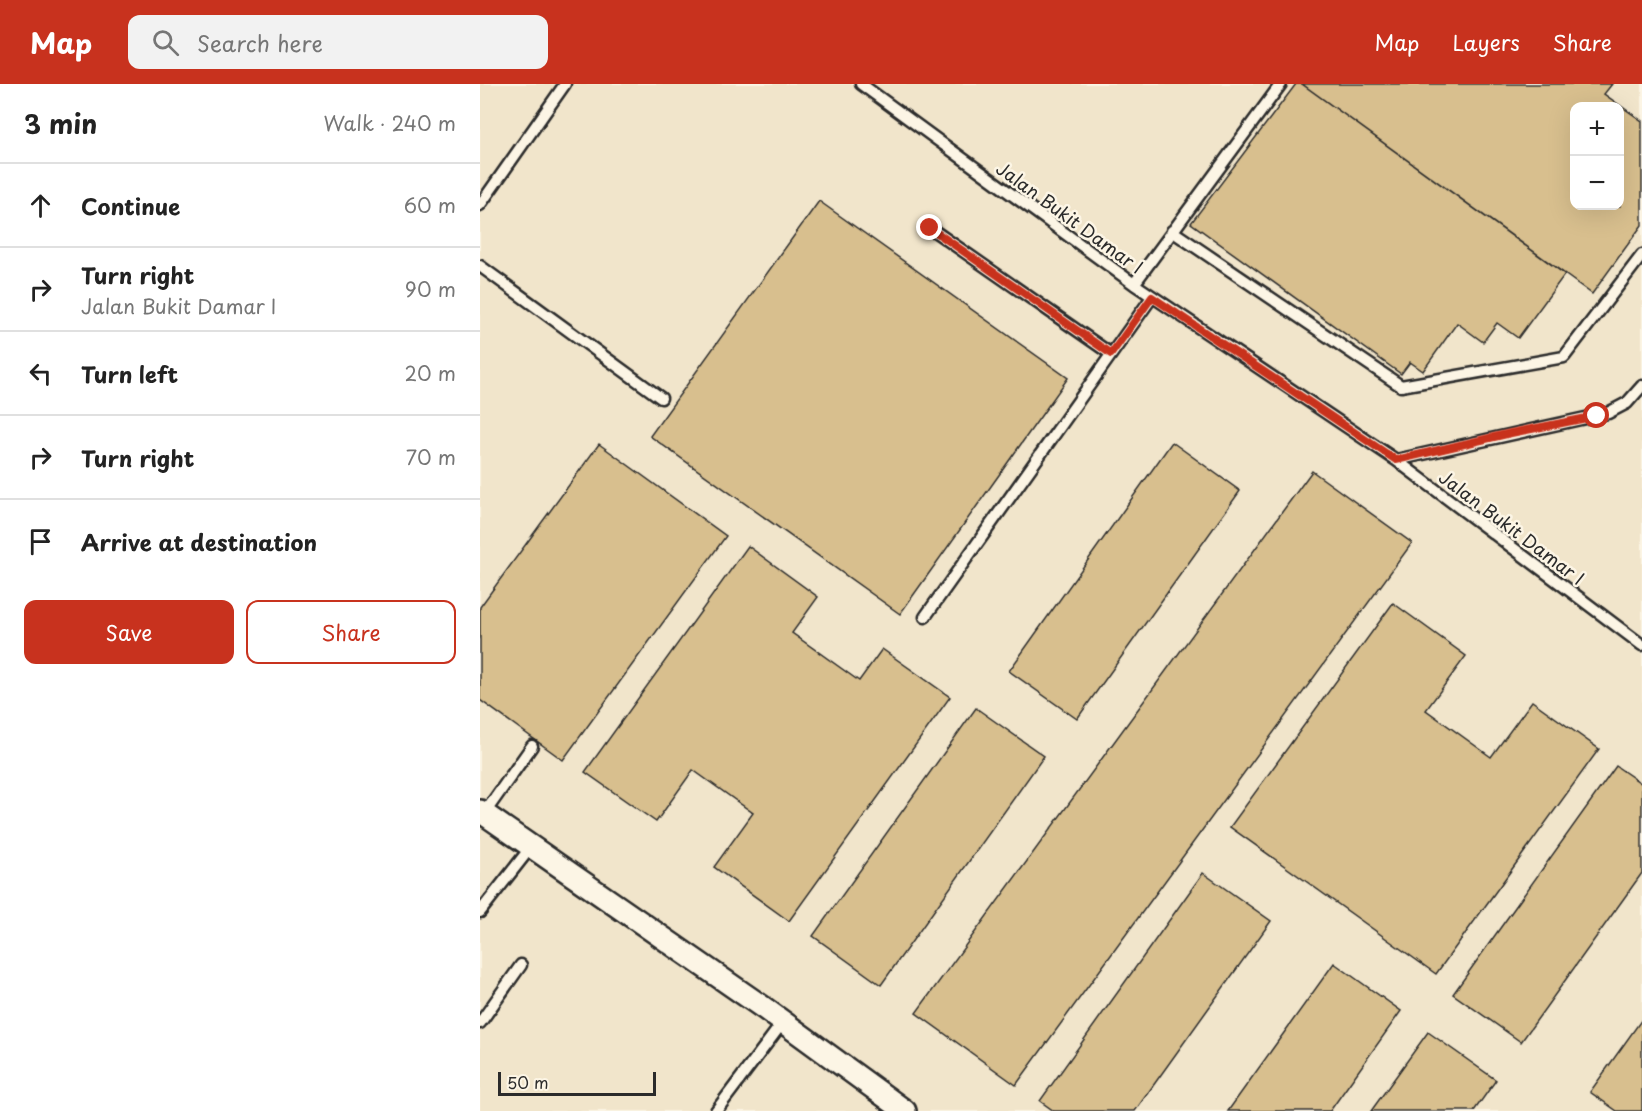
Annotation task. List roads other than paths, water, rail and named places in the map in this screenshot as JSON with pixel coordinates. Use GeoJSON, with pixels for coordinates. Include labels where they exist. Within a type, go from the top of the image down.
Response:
{"type":"FeatureCollection","features":[{"type":"Feature","properties":{"kind":"street"},"geometry":{"type":"LineString","coordinates":[[482,813],[783,1022],[905,1111]]}},
{"type":"Feature","properties":{"kind":"lane"},"geometry":{"type":"LineString","coordinates":[[480,205],[566,84]]}},
{"type":"Feature","properties":{"kind":"lane","name":"Jalan Bukit Damar I"},"geometry":{"type":"LineString","coordinates":[[861,84],[1152,297],[1396,460],[1642,645]]}},
{"type":"Feature","properties":{"kind":"lane"},"geometry":{"type":"LineString","coordinates":[[1134,284],[1281,84]]}},
{"type":"Feature","properties":{"kind":"lane"},"geometry":{"type":"LineString","coordinates":[[930,228],[1111,354]]}},
{"type":"Feature","properties":{"kind":"lane"},"geometry":{"type":"LineString","coordinates":[[1172,231],[1401,386],[1564,357],[1642,255]]}},
{"type":"Feature","properties":{"kind":"lane"},"geometry":{"type":"LineString","coordinates":[[480,266],[661,398]]}},
{"type":"Feature","properties":{"kind":"lane"},"geometry":{"type":"LineString","coordinates":[[925,617],[1152,297]]}},
{"type":"Feature","properties":{"kind":"lane"},"geometry":{"type":"LineString","coordinates":[[1396,460],[1608,413],[1627,402],[1642,386]]}},
{"type":"Feature","properties":{"kind":"lane"},"geometry":{"type":"LineString","coordinates":[[482,813],[532,746]]}},
{"type":"Feature","properties":{"kind":"lane"},"geometry":{"type":"LineString","coordinates":[[480,912],[531,847]]}},
{"type":"Feature","properties":{"kind":"lane"},"geometry":{"type":"LineString","coordinates":[[480,1023],[521,965]]}},
{"type":"Feature","properties":{"kind":"lane"},"geometry":{"type":"LineString","coordinates":[[717,1111],[783,1022]]}}]}
